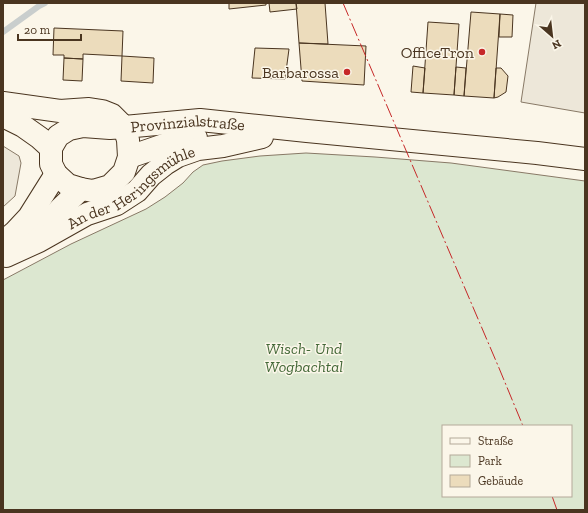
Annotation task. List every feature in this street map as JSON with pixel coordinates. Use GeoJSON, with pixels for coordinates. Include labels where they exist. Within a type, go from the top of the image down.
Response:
{"type":"FeatureCollection","features":[{"type":"Feature","properties":{"kind":"main road","name":"Provinzialstraße"},"geometry":{"type":"LineString","coordinates":[[3,103],[60,111],[89,109],[102,111],[112,115],[124,127],[200,120],[585,159]]}},
{"type":"Feature","properties":{"kind":"main road"},"geometry":{"type":"LineString","coordinates":[[3,116],[24,126],[50,148]]}},
{"type":"Feature","properties":{"kind":"main road"},"geometry":{"type":"LineString","coordinates":[[83,126],[110,128],[124,127],[128,140],[129,157],[124,172],[110,186],[93,191],[81,189],[68,185],[56,174],[51,164],[50,148],[58,136],[69,129],[83,126]]}},
{"type":"Feature","properties":{"kind":"main road","name":"Provinzialstraße"},"geometry":{"type":"LineString","coordinates":[[129,157],[167,144],[197,138],[222,136],[262,136],[307,131]]}},
{"type":"Feature","properties":{"kind":"main road","name":"An der Heringsmühle"},"geometry":{"type":"LineString","coordinates":[[4,252],[39,241],[87,214],[117,204],[137,191],[151,175],[178,156],[198,149],[223,146],[262,136]]}},
{"type":"Feature","properties":{"kind":"main road"},"geometry":{"type":"LineString","coordinates":[[4,252],[15,232],[29,217],[56,174]]}},
{"type":"Feature","properties":{"kind":"main road","name":"An der Heringsmühle"},"geometry":{"type":"LineString","coordinates":[[4,252],[40,230],[81,189]]}},
{"type":"Feature","properties":{"kind":"green space","name":"Wisch- Und Wogbachtal"},"geometry":{"type":"Polygon","coordinates":[[[306,153],[451,163],[585,181],[585,510],[3,510],[3,280],[71,244],[146,209],[165,197],[203,165],[260,156],[306,153]]]}},
{"type":"Feature","properties":{"kind":"shaded area"},"geometry":{"type":"Polygon","coordinates":[[[536,3],[585,3],[585,113],[521,102],[536,3]]]}},
{"type":"Feature","properties":{"kind":"shaded area"},"geometry":{"type":"Polygon","coordinates":[[[3,146],[19,156],[21,163],[15,196],[3,207],[3,146]]]}},
{"type":"Feature","properties":{"kind":"building"},"geometry":{"type":"Polygon","coordinates":[[[229,3],[266,3],[266,5],[229,9],[229,3]]]}},
{"type":"Feature","properties":{"kind":"building"},"geometry":{"type":"Polygon","coordinates":[[[269,3],[296,3],[297,9],[270,12],[269,3]]]}},
{"type":"Feature","properties":{"kind":"building"},"geometry":{"type":"Polygon","coordinates":[[[296,3],[325,3],[328,44],[299,43],[296,3]]]}},
{"type":"Feature","properties":{"kind":"building","name":"OfficeTron"},"geometry":{"type":"Polygon","coordinates":[[[471,12],[500,14],[494,98],[464,96],[471,12]]]}},
{"type":"Feature","properties":{"kind":"building"},"geometry":{"type":"Polygon","coordinates":[[[500,14],[513,15],[512,37],[499,37],[500,14]]]}},
{"type":"Feature","properties":{"kind":"building"},"geometry":{"type":"Polygon","coordinates":[[[428,22],[459,24],[454,95],[423,93],[428,22]]]}},
{"type":"Feature","properties":{"kind":"building"},"geometry":{"type":"Polygon","coordinates":[[[54,28],[123,31],[122,56],[83,54],[83,59],[64,58],[64,55],[53,55],[54,28]]]}},
{"type":"Feature","properties":{"kind":"building"},"geometry":{"type":"Polygon","coordinates":[[[299,43],[366,46],[364,85],[302,81],[299,43]]]}},
{"type":"Feature","properties":{"kind":"building"},"geometry":{"type":"Polygon","coordinates":[[[255,48],[289,49],[285,79],[252,78],[255,48]]]}},
{"type":"Feature","properties":{"kind":"building"},"geometry":{"type":"Polygon","coordinates":[[[122,56],[154,58],[153,83],[121,81],[122,56]]]}},
{"type":"Feature","properties":{"kind":"building"},"geometry":{"type":"Polygon","coordinates":[[[64,58],[83,59],[82,81],[63,80],[64,58]]]}},
{"type":"Feature","properties":{"kind":"building"},"geometry":{"type":"Polygon","coordinates":[[[413,66],[425,68],[423,93],[411,92],[413,66]]]}},
{"type":"Feature","properties":{"kind":"building"},"geometry":{"type":"Polygon","coordinates":[[[456,67],[466,68],[464,96],[454,95],[456,67]]]}},
{"type":"Feature","properties":{"kind":"building"},"geometry":{"type":"Polygon","coordinates":[[[496,68],[501,68],[508,76],[506,92],[494,98],[496,68]]]}},
{"type":"Feature","properties":{"kind":"waterway"},"geometry":{"type":"LineString","coordinates":[[3,32],[45,3]]}},
{"type":"Feature","properties":{"kind":"power"},"geometry":{"type":"LineString","coordinates":[[343,3],[523,425]]}},
{"type":"Feature","properties":{"kind":"power"},"geometry":{"type":"LineString","coordinates":[[552,497],[557,510]]}},
{"type":"Feature","properties":{"kind":"place","name":"OfficeTron"},"geometry":{"type":"Point","coordinates":[482,52]}},
{"type":"Feature","properties":{"kind":"place","name":"Barbarossa"},"geometry":{"type":"Point","coordinates":[347,72]}}]}
